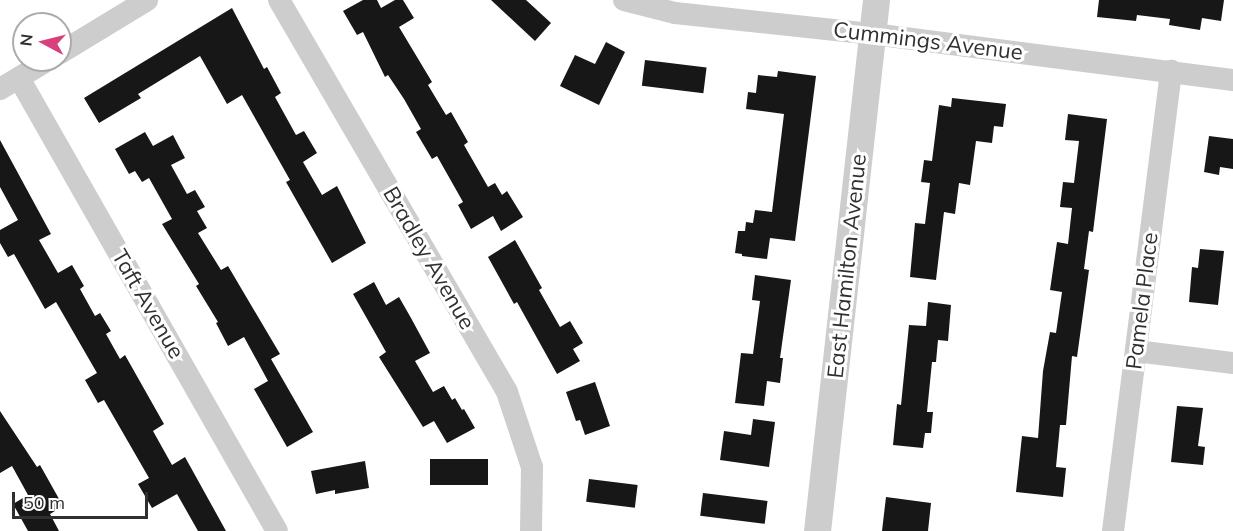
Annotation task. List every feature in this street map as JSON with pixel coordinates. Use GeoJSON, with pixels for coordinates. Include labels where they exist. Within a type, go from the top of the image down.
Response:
{"type":"FeatureCollection","features":[{"type":"Feature","properties":{"kind":"street"},"geometry":{"type":"LineString","coordinates":[[72,46],[147,0]]}},
{"type":"Feature","properties":{"kind":"street","name":"Bradley Avenue"},"geometry":{"type":"LineString","coordinates":[[279,0],[507,392],[532,467],[531,531]]}},
{"type":"Feature","properties":{"kind":"street","name":"Cummings Avenue"},"geometry":{"type":"LineString","coordinates":[[624,0],[675,13],[873,34],[1233,80]]}},
{"type":"Feature","properties":{"kind":"street","name":"East Hamilton Avenue"},"geometry":{"type":"LineString","coordinates":[[817,531],[876,0]]}},
{"type":"Feature","properties":{"kind":"street","name":"Pamela Place"},"geometry":{"type":"LineString","coordinates":[[1113,531],[1171,71]]}},
{"type":"Feature","properties":{"kind":"street"},"geometry":{"type":"LineString","coordinates":[[10,83],[28,72]]}},
{"type":"Feature","properties":{"kind":"street","name":"Taft Avenue"},"geometry":{"type":"LineString","coordinates":[[10,83],[277,531]]}},
{"type":"Feature","properties":{"kind":"street"},"geometry":{"type":"LineString","coordinates":[[1136,351],[1233,363]]}},
{"type":"Feature","properties":{"kind":"building"},"geometry":{"type":"Polygon","coordinates":[[[363,0],[377,0],[381,8],[395,0],[403,0],[414,18],[399,27],[432,82],[428,85],[446,115],[451,112],[468,142],[464,145],[488,187],[495,183],[502,195],[507,191],[523,217],[501,231],[493,216],[471,229],[458,205],[463,202],[437,156],[432,159],[416,132],[421,129],[404,99],[388,75],[385,77],[363,32],[357,35],[343,11],[363,0]]]}},
{"type":"Feature","properties":{"kind":"building"},"geometry":{"type":"Polygon","coordinates":[[[491,0],[526,0],[551,23],[535,41],[491,0]]]}},
{"type":"Feature","properties":{"kind":"building"},"geometry":{"type":"Polygon","coordinates":[[[1099,0],[1224,0],[1221,21],[1202,18],[1200,30],[1169,25],[1170,19],[1137,15],[1136,21],[1097,17],[1099,0]]]}},
{"type":"Feature","properties":{"kind":"building"},"geometry":{"type":"Polygon","coordinates":[[[232,8],[264,69],[267,67],[281,93],[275,97],[296,135],[304,131],[317,153],[303,162],[322,195],[337,186],[366,243],[332,263],[286,182],[290,180],[242,95],[227,104],[200,56],[138,94],[141,98],[99,123],[84,98],[232,8]]]}},
{"type":"Feature","properties":{"kind":"building"},"geometry":{"type":"Polygon","coordinates":[[[606,42],[625,52],[599,105],[560,86],[575,55],[595,64],[606,42]]]}},
{"type":"Feature","properties":{"kind":"building"},"geometry":{"type":"Polygon","coordinates":[[[645,60],[707,68],[703,93],[642,86],[645,60]]]}},
{"type":"Feature","properties":{"kind":"building"},"geometry":{"type":"Polygon","coordinates":[[[778,71],[816,76],[795,241],[770,238],[767,259],[742,256],[742,254],[735,253],[738,231],[745,231],[746,222],[753,223],[755,210],[772,212],[784,114],[746,109],[748,92],[756,93],[758,75],[777,77],[778,71]]]}},
{"type":"Feature","properties":{"kind":"building"},"geometry":{"type":"Polygon","coordinates":[[[952,98],[1006,104],[1003,127],[994,126],[992,143],[976,141],[970,185],[959,183],[955,214],[944,212],[936,280],[910,277],[915,223],[925,224],[930,183],[921,182],[924,160],[932,161],[939,105],[951,107],[952,98]]]}},
{"type":"Feature","properties":{"kind":"building"},"geometry":{"type":"Polygon","coordinates":[[[1068,114],[1107,119],[1093,232],[1089,231],[1084,269],[1089,270],[1077,357],[1072,356],[1066,425],[1060,425],[1056,467],[1066,468],[1063,497],[1016,492],[1022,436],[1038,438],[1043,371],[1050,332],[1056,333],[1062,292],[1050,290],[1057,242],[1068,244],[1072,208],[1060,207],[1063,182],[1074,183],[1079,141],[1065,140],[1068,114]]]}},
{"type":"Feature","properties":{"kind":"building"},"geometry":{"type":"Polygon","coordinates":[[[145,132],[153,146],[173,135],[185,158],[171,165],[187,194],[195,190],[205,207],[197,211],[207,228],[198,233],[221,270],[228,266],[280,354],[271,359],[313,432],[287,447],[254,389],[268,381],[244,337],[228,346],[216,323],[218,322],[196,286],[199,284],[162,224],[172,219],[149,178],[142,182],[135,171],[129,174],[115,149],[145,132]]]}},
{"type":"Feature","properties":{"kind":"building"},"geometry":{"type":"Polygon","coordinates":[[[1209,136],[1233,139],[1233,169],[1220,167],[1219,175],[1204,172],[1209,136]]]}},
{"type":"Feature","properties":{"kind":"building"},"geometry":{"type":"Polygon","coordinates":[[[0,140],[51,234],[39,240],[58,273],[72,265],[84,286],[80,289],[95,316],[100,313],[111,331],[106,334],[120,359],[125,355],[164,424],[153,431],[172,465],[185,457],[226,531],[198,531],[177,494],[152,508],[138,484],[149,478],[104,400],[98,403],[85,380],[97,373],[56,302],[45,309],[14,254],[8,257],[0,243],[0,230],[18,220],[0,187],[0,140]]]}},
{"type":"Feature","properties":{"kind":"building"},"geometry":{"type":"Polygon","coordinates":[[[515,240],[542,288],[539,290],[560,327],[570,321],[583,343],[573,349],[580,361],[557,374],[517,302],[514,304],[488,257],[515,240]]]}},
{"type":"Feature","properties":{"kind":"building"},"geometry":{"type":"Polygon","coordinates":[[[1200,249],[1224,251],[1218,305],[1189,302],[1192,267],[1198,268],[1200,249]]]}},
{"type":"Feature","properties":{"kind":"building"},"geometry":{"type":"Polygon","coordinates":[[[755,275],[791,280],[780,358],[783,358],[780,383],[767,381],[764,406],[735,403],[741,353],[753,354],[760,301],[752,300],[755,275]]]}},
{"type":"Feature","properties":{"kind":"building"},"geometry":{"type":"Polygon","coordinates":[[[374,282],[386,305],[399,297],[430,353],[415,361],[433,392],[444,386],[452,400],[455,398],[462,410],[464,409],[475,428],[447,443],[434,421],[423,427],[379,357],[386,352],[353,294],[374,282]]]}},
{"type":"Feature","properties":{"kind":"building"},"geometry":{"type":"Polygon","coordinates":[[[928,302],[951,305],[948,341],[938,340],[936,362],[932,362],[927,412],[933,412],[931,433],[925,433],[923,448],[893,445],[897,404],[901,405],[909,325],[926,326],[928,302]]]}},
{"type":"Feature","properties":{"kind":"building"},"geometry":{"type":"Polygon","coordinates":[[[595,382],[610,426],[585,435],[580,420],[576,421],[566,392],[595,382]]]}},
{"type":"Feature","properties":{"kind":"building"},"geometry":{"type":"Polygon","coordinates":[[[1177,406],[1203,408],[1198,446],[1205,447],[1203,465],[1171,462],[1177,406]]]}},
{"type":"Feature","properties":{"kind":"building"},"geometry":{"type":"Polygon","coordinates":[[[0,411],[37,467],[40,465],[63,506],[50,514],[59,531],[28,531],[13,504],[28,495],[12,466],[0,473],[0,411]]]}},
{"type":"Feature","properties":{"kind":"building"},"geometry":{"type":"Polygon","coordinates":[[[753,419],[775,422],[769,467],[720,460],[724,431],[751,435],[753,419]]]}},
{"type":"Feature","properties":{"kind":"building"},"geometry":{"type":"Polygon","coordinates":[[[430,459],[488,459],[488,485],[430,485],[430,459]]]}},
{"type":"Feature","properties":{"kind":"building"},"geometry":{"type":"Polygon","coordinates":[[[365,461],[369,488],[335,494],[335,490],[316,494],[311,471],[365,461]]]}},
{"type":"Feature","properties":{"kind":"building"},"geometry":{"type":"Polygon","coordinates":[[[589,479],[638,485],[635,508],[586,502],[589,479]]]}},
{"type":"Feature","properties":{"kind":"building"},"geometry":{"type":"Polygon","coordinates":[[[703,493],[768,501],[765,524],[700,516],[703,493]]]}},
{"type":"Feature","properties":{"kind":"building"},"geometry":{"type":"Polygon","coordinates":[[[886,497],[931,503],[928,531],[882,531],[886,497]]]}}]}
